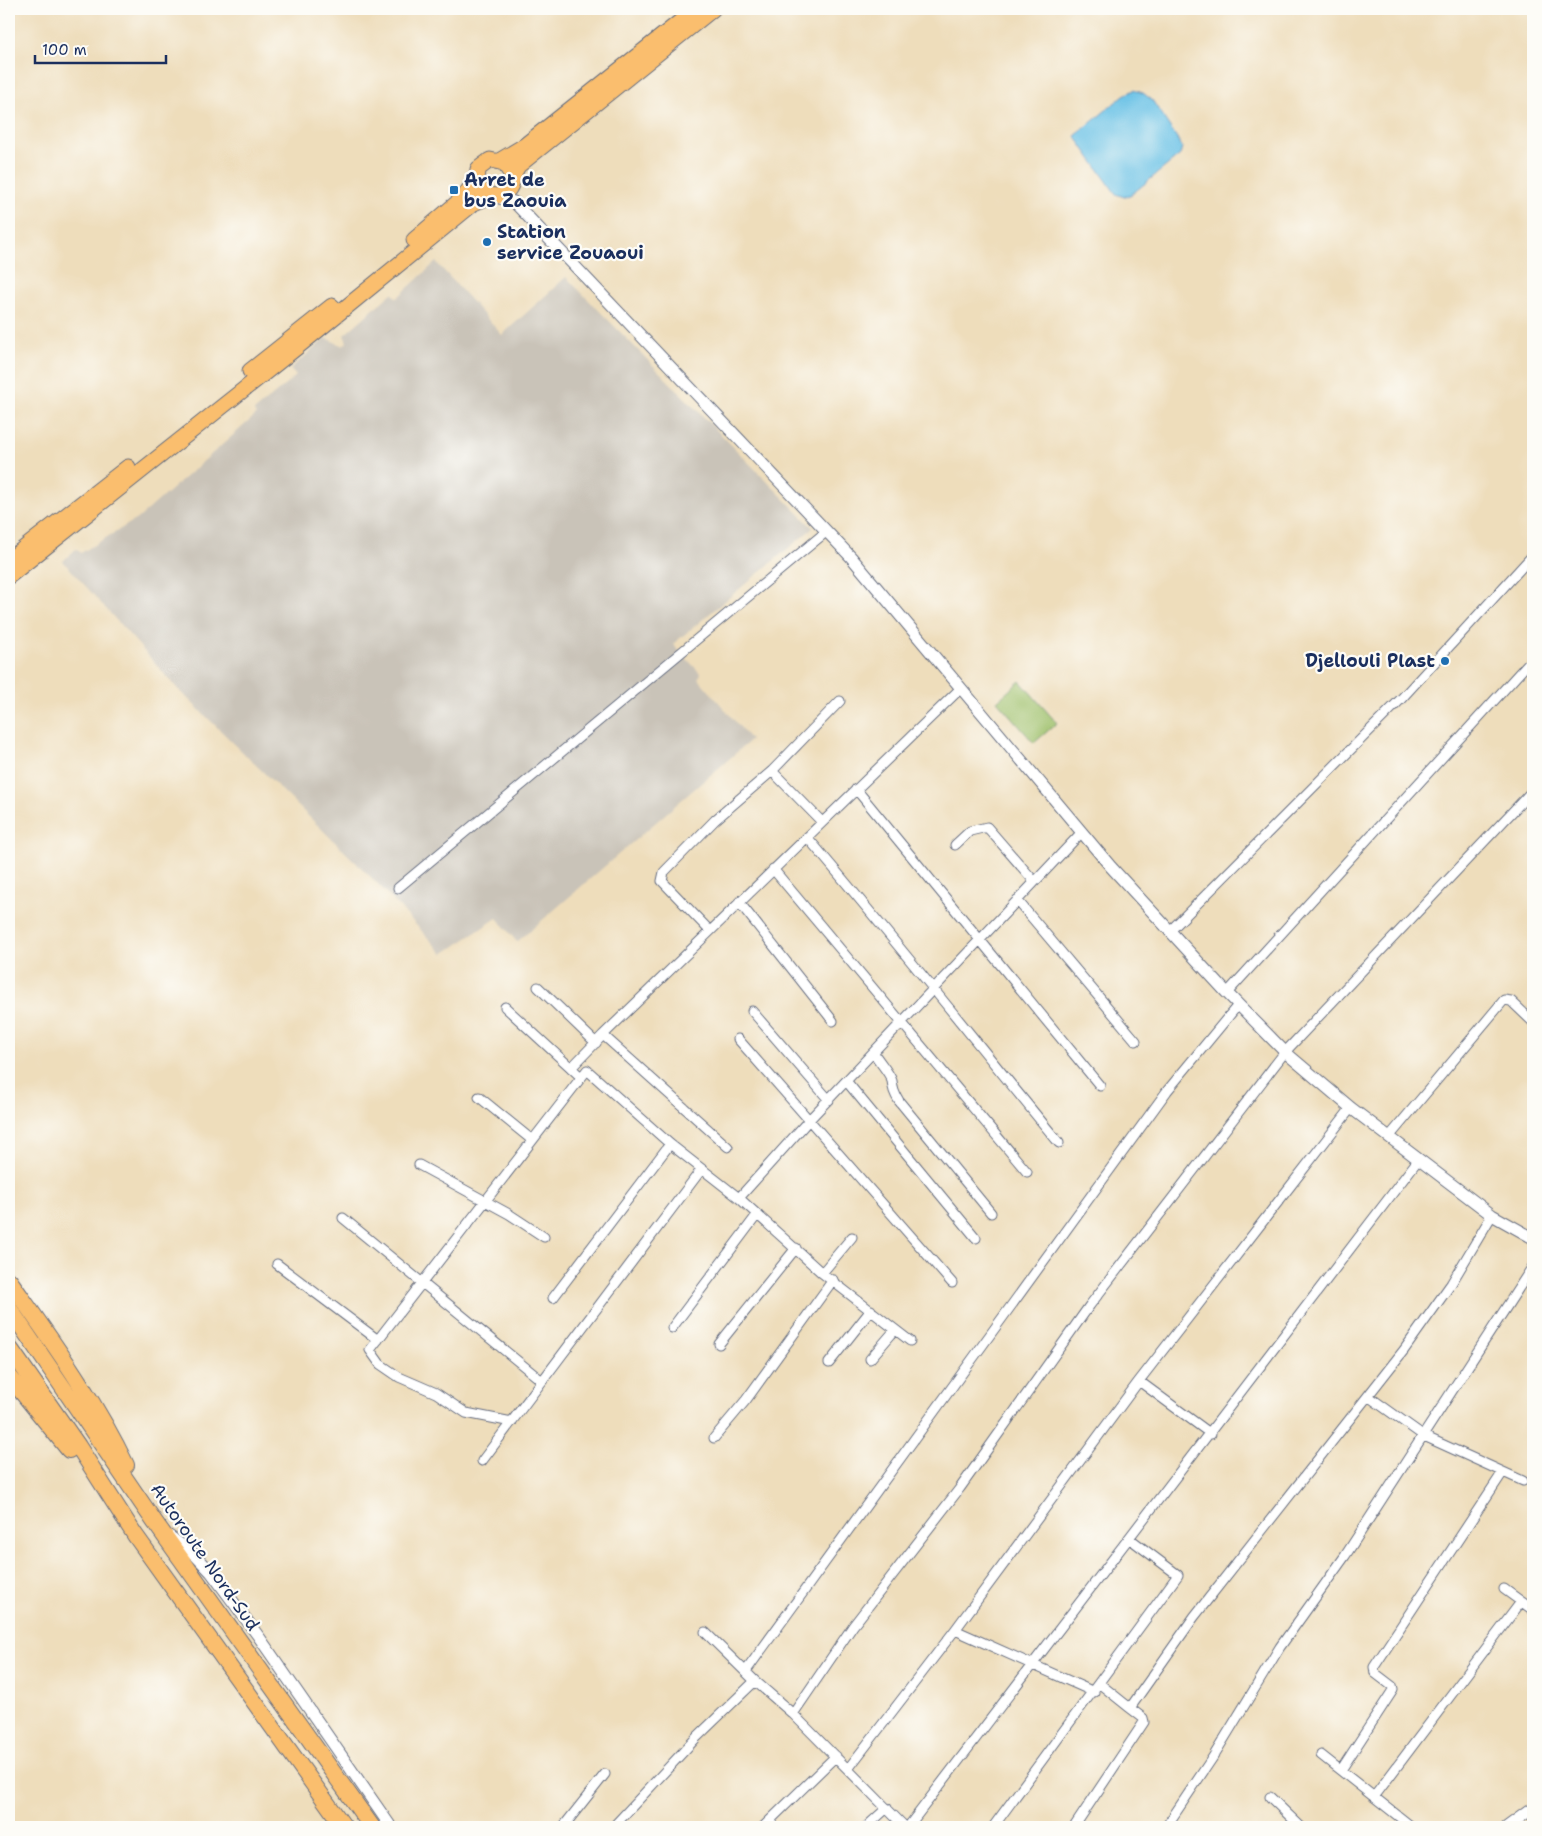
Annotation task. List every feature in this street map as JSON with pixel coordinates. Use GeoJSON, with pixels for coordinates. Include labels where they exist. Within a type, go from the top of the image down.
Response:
{"type":"FeatureCollection","features":[{"type":"Feature","properties":{"kind":"highway"},"geometry":{"type":"LineString","coordinates":[[9,560],[390,260],[464,197],[476,179],[478,169],[485,162],[500,161],[524,146],[696,9]]}},
{"type":"Feature","properties":{"kind":"highway"},"geometry":{"type":"LineString","coordinates":[[9,576],[296,348],[474,203],[505,193],[520,164],[713,9]]}},
{"type":"Feature","properties":{"kind":"highway"},"geometry":{"type":"LineString","coordinates":[[500,161],[508,166],[512,180]]}},
{"type":"Feature","properties":{"kind":"highway"},"geometry":{"type":"LineString","coordinates":[[476,179],[482,192],[493,196]]}},
{"type":"Feature","properties":{"kind":"highway"},"geometry":{"type":"LineString","coordinates":[[9,1280],[58,1350],[116,1444],[157,1526]]}},
{"type":"Feature","properties":{"kind":"highway","name":"Autoroute Nord-Sud"},"geometry":{"type":"LineString","coordinates":[[9,1308],[157,1526],[372,1827]]}},
{"type":"Feature","properties":{"kind":"highway"},"geometry":{"type":"LineString","coordinates":[[9,1347],[78,1446],[135,1535]]}},
{"type":"Feature","properties":{"kind":"highway"},"geometry":{"type":"LineString","coordinates":[[9,1376],[94,1479],[344,1827]]}},
{"type":"Feature","properties":{"kind":"street"},"geometry":{"type":"LineString","coordinates":[[512,180],[514,202]]}},
{"type":"Feature","properties":{"kind":"street"},"geometry":{"type":"LineString","coordinates":[[493,196],[514,202],[851,557],[1082,832],[1169,932],[1238,1005],[1285,1052],[1351,1108],[1492,1215],[1533,1238]]}},
{"type":"Feature","properties":{"kind":"street"},"geometry":{"type":"LineString","coordinates":[[398,888],[827,531]]}},
{"type":"Feature","properties":{"kind":"street"},"geometry":{"type":"LineString","coordinates":[[1169,932],[1402,698],[1533,555]]}},
{"type":"Feature","properties":{"kind":"street"},"geometry":{"type":"LineString","coordinates":[[1227,993],[1533,658]]}},
{"type":"Feature","properties":{"kind":"street"},"geometry":{"type":"LineString","coordinates":[[571,1068],[739,902],[960,689]]}},
{"type":"Feature","properties":{"kind":"street"},"geometry":{"type":"LineString","coordinates":[[710,931],[662,881],[664,872],[716,820],[772,771],[840,701]]}},
{"type":"Feature","properties":{"kind":"street"},"geometry":{"type":"LineString","coordinates":[[772,771],[822,822]]}},
{"type":"Feature","properties":{"kind":"street"},"geometry":{"type":"LineString","coordinates":[[856,789],[1100,1086]]}},
{"type":"Feature","properties":{"kind":"street"},"geometry":{"type":"LineString","coordinates":[[793,1714],[853,1626],[960,1488],[1090,1305],[1285,1052],[1533,790]]}},
{"type":"Feature","properties":{"kind":"street"},"geometry":{"type":"LineString","coordinates":[[956,845],[970,831],[987,827],[1034,881]]}},
{"type":"Feature","properties":{"kind":"street"},"geometry":{"type":"LineString","coordinates":[[739,1198],[809,1120],[1082,832]]}},
{"type":"Feature","properties":{"kind":"street"},"geometry":{"type":"LineString","coordinates":[[807,837],[908,957],[932,989],[1059,1143]]}},
{"type":"Feature","properties":{"kind":"street"},"geometry":{"type":"LineString","coordinates":[[773,870],[901,1024],[1028,1172]]}},
{"type":"Feature","properties":{"kind":"street"},"geometry":{"type":"LineString","coordinates":[[1017,900],[1136,1041]]}},
{"type":"Feature","properties":{"kind":"street"},"geometry":{"type":"LineString","coordinates":[[739,902],[833,1020]]}},
{"type":"Feature","properties":{"kind":"street"},"geometry":{"type":"LineString","coordinates":[[538,987],[596,1042]]}},
{"type":"Feature","properties":{"kind":"street"},"geometry":{"type":"LineString","coordinates":[[1389,1137],[1504,1000],[1511,1001],[1533,1022]]}},
{"type":"Feature","properties":{"kind":"street"},"geometry":{"type":"LineString","coordinates":[[746,1671],[1162,1099],[1238,1005]]}},
{"type":"Feature","properties":{"kind":"street"},"geometry":{"type":"LineString","coordinates":[[505,1007],[581,1077]]}},
{"type":"Feature","properties":{"kind":"street"},"geometry":{"type":"LineString","coordinates":[[752,1011],[829,1100]]}},
{"type":"Feature","properties":{"kind":"street"},"geometry":{"type":"LineString","coordinates":[[603,1035],[728,1147]]}},
{"type":"Feature","properties":{"kind":"street"},"geometry":{"type":"LineString","coordinates":[[738,1039],[952,1283]]}},
{"type":"Feature","properties":{"kind":"street"},"geometry":{"type":"LineString","coordinates":[[874,1053],[892,1081],[892,1089],[899,1100],[990,1212]]}},
{"type":"Feature","properties":{"kind":"street"},"geometry":{"type":"LineString","coordinates":[[578,1060],[670,1144],[739,1198],[822,1273],[910,1341]]}},
{"type":"Feature","properties":{"kind":"street"},"geometry":{"type":"LineString","coordinates":[[512,1422],[466,1413],[436,1393],[398,1377],[380,1364],[370,1350],[587,1070]]}},
{"type":"Feature","properties":{"kind":"street"},"geometry":{"type":"LineString","coordinates":[[847,1082],[976,1238]]}},
{"type":"Feature","properties":{"kind":"street"},"geometry":{"type":"LineString","coordinates":[[479,1097],[532,1140]]}},
{"type":"Feature","properties":{"kind":"street"},"geometry":{"type":"LineString","coordinates":[[848,1768],[955,1630],[1139,1381],[1351,1108]]}},
{"type":"Feature","properties":{"kind":"street"},"geometry":{"type":"LineString","coordinates":[[553,1298],[670,1144]]}},
{"type":"Feature","properties":{"kind":"street"},"geometry":{"type":"LineString","coordinates":[[705,1632],[755,1681],[793,1714],[907,1827],[1211,1434],[1418,1160]]}},
{"type":"Feature","properties":{"kind":"street"},"geometry":{"type":"LineString","coordinates":[[419,1166],[485,1201],[544,1237]]}},
{"type":"Feature","properties":{"kind":"street"},"geometry":{"type":"LineString","coordinates":[[482,1461],[701,1170]]}},
{"type":"Feature","properties":{"kind":"street"},"geometry":{"type":"LineString","coordinates":[[672,1328],[757,1215]]}},
{"type":"Feature","properties":{"kind":"street"},"geometry":{"type":"LineString","coordinates":[[1130,1708],[1194,1617],[1368,1396],[1450,1284],[1492,1215]]}},
{"type":"Feature","properties":{"kind":"street"},"geometry":{"type":"LineString","coordinates":[[343,1218],[542,1381]]}},
{"type":"Feature","properties":{"kind":"street"},"geometry":{"type":"LineString","coordinates":[[822,1273],[852,1237]]}},
{"type":"Feature","properties":{"kind":"street"},"geometry":{"type":"LineString","coordinates":[[719,1344],[796,1248]]}},
{"type":"Feature","properties":{"kind":"street"},"geometry":{"type":"LineString","coordinates":[[277,1264],[378,1340]]}},
{"type":"Feature","properties":{"kind":"street"},"geometry":{"type":"LineString","coordinates":[[1166,1827],[1213,1757],[1280,1647],[1345,1556],[1533,1266]]}},
{"type":"Feature","properties":{"kind":"street"},"geometry":{"type":"LineString","coordinates":[[714,1438],[746,1400],[833,1280]]}},
{"type":"Feature","properties":{"kind":"street"},"geometry":{"type":"LineString","coordinates":[[829,1363],[871,1310]]}},
{"type":"Feature","properties":{"kind":"street"},"geometry":{"type":"LineString","coordinates":[[870,1359],[895,1330]]}},
{"type":"Feature","properties":{"kind":"street"},"geometry":{"type":"LineString","coordinates":[[1139,1381],[1211,1434]]}},
{"type":"Feature","properties":{"kind":"street"},"geometry":{"type":"LineString","coordinates":[[1368,1396],[1424,1436],[1523,1481]]}},
{"type":"Feature","properties":{"kind":"street"},"geometry":{"type":"LineString","coordinates":[[1341,1770],[1393,1690],[1392,1686],[1374,1673],[1374,1667],[1503,1472]]}},
{"type":"Feature","properties":{"kind":"street"},"geometry":{"type":"LineString","coordinates":[[157,1526],[195,1555],[211,1572],[260,1637],[391,1827]]}},
{"type":"Feature","properties":{"kind":"street"},"geometry":{"type":"LineString","coordinates":[[993,1827],[1097,1688],[1178,1575],[1129,1538]]}},
{"type":"Feature","properties":{"kind":"street"},"geometry":{"type":"LineString","coordinates":[[1504,1589],[1533,1610]]}},
{"type":"Feature","properties":{"kind":"street"},"geometry":{"type":"LineString","coordinates":[[1374,1797],[1521,1602]]}},
{"type":"Feature","properties":{"kind":"street"},"geometry":{"type":"LineString","coordinates":[[955,1630],[1097,1688],[1143,1718],[1144,1722],[1074,1827]]}},
{"type":"Feature","properties":{"kind":"street"},"geometry":{"type":"LineString","coordinates":[[614,1827],[697,1737],[755,1681]]}},
{"type":"Feature","properties":{"kind":"street"},"geometry":{"type":"LineString","coordinates":[[1321,1755],[1412,1827]]}},
{"type":"Feature","properties":{"kind":"street"},"geometry":{"type":"LineString","coordinates":[[763,1827],[836,1756]]}},
{"type":"Feature","properties":{"kind":"street"},"geometry":{"type":"LineString","coordinates":[[563,1827],[604,1774]]}},
{"type":"Feature","properties":{"kind":"street"},"geometry":{"type":"LineString","coordinates":[[1270,1797],[1301,1827]]}},
{"type":"Feature","properties":{"kind":"street"},"geometry":{"type":"LineString","coordinates":[[866,1827],[886,1808]]}},
{"type":"Feature","properties":{"kind":"street"},"geometry":{"type":"LineString","coordinates":[[1507,1827],[1533,1808]]}},
{"type":"Feature","properties":{"kind":"shaded area"},"geometry":{"type":"Polygon","coordinates":[[[436,262],[502,335],[566,277],[813,528],[673,644],[701,674],[698,678],[751,740],[517,942],[497,918],[443,954],[379,885],[180,691],[63,561],[76,549],[81,553],[140,517],[256,415],[254,411],[296,376],[290,369],[326,338],[343,346],[347,342],[344,335],[392,293],[397,298],[436,262]]]}},
{"type":"Feature","properties":{"kind":"green space"},"geometry":{"type":"Polygon","coordinates":[[[1020,681],[1057,723],[1034,743],[997,701],[1020,681]]]}},
{"type":"Feature","properties":{"kind":"water"},"geometry":{"type":"Polygon","coordinates":[[[1134,90],[1143,93],[1152,100],[1182,147],[1180,155],[1132,194],[1124,197],[1116,194],[1075,136],[1124,95],[1134,90]]]}},
{"type":"Feature","properties":{"kind":"place","name":"Arret de bus Zaouia"},"geometry":{"type":"Point","coordinates":[454,190]}},
{"type":"Feature","properties":{"kind":"place","name":"Station service Zouaoui"},"geometry":{"type":"Point","coordinates":[487,242]}},
{"type":"Feature","properties":{"kind":"place","name":"Djellouli Plast"},"geometry":{"type":"Point","coordinates":[1445,661]}}]}
